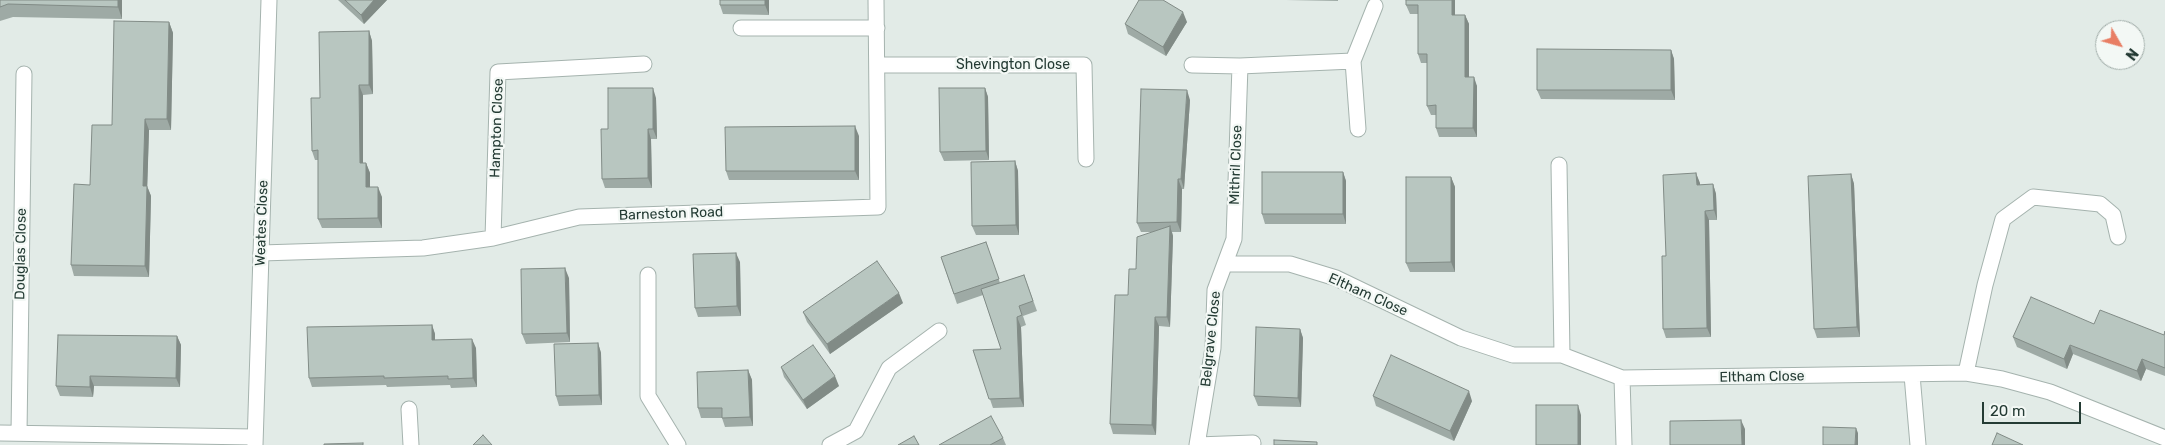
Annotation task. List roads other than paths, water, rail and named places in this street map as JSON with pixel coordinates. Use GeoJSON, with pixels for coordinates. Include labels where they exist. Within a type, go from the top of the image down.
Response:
{"type":"FeatureCollection","features":[{"type":"Feature","properties":{"kind":"street","name":"Weates Close"},"geometry":{"type":"LineString","coordinates":[[255,441],[269,0]]}},
{"type":"Feature","properties":{"kind":"street","name":"Barneston Road"},"geometry":{"type":"LineString","coordinates":[[261,253],[423,248],[494,238],[579,217],[878,207],[876,0]]}},
{"type":"Feature","properties":{"kind":"street"},"geometry":{"type":"LineString","coordinates":[[1358,129],[1353,61],[1374,6]]}},
{"type":"Feature","properties":{"kind":"street"},"geometry":{"type":"LineString","coordinates":[[741,28],[877,28]]}},
{"type":"Feature","properties":{"kind":"street"},"geometry":{"type":"LineString","coordinates":[[1192,65],[1240,66],[1353,61]]}},
{"type":"Feature","properties":{"kind":"street","name":"Hampton Close"},"geometry":{"type":"LineString","coordinates":[[494,238],[498,72],[644,64]]}},
{"type":"Feature","properties":{"kind":"street","name":"Shevington Close"},"geometry":{"type":"LineString","coordinates":[[877,65],[1084,65],[1086,159]]}},
{"type":"Feature","properties":{"kind":"street","name":"Mithril Close"},"geometry":{"type":"LineString","coordinates":[[1226,264],[1234,239],[1240,66]]}},
{"type":"Feature","properties":{"kind":"street","name":"Douglas Close"},"geometry":{"type":"LineString","coordinates":[[19,434],[24,74]]}},
{"type":"Feature","properties":{"kind":"street"},"geometry":{"type":"LineString","coordinates":[[1559,165],[1562,355]]}},
{"type":"Feature","properties":{"kind":"street"},"geometry":{"type":"LineString","coordinates":[[1966,373],[1985,285],[2003,219],[2033,197],[2100,204],[2113,215],[2118,237]]}},
{"type":"Feature","properties":{"kind":"street","name":"Eltham Close"},"geometry":{"type":"LineString","coordinates":[[1226,264],[1290,264],[1336,278],[1470,341],[1513,355],[1562,355],[1622,378],[1966,373],[2002,379],[2050,392],[2165,438]]}},
{"type":"Feature","properties":{"kind":"street","name":"Belgrave Close"},"geometry":{"type":"LineString","coordinates":[[1226,264],[1215,290],[1213,348],[1197,445],[1253,443]]}},
{"type":"Feature","properties":{"kind":"street"},"geometry":{"type":"LineString","coordinates":[[648,275],[648,396],[678,445]]}},
{"type":"Feature","properties":{"kind":"street"},"geometry":{"type":"LineString","coordinates":[[830,445],[856,431],[889,368],[939,331]]}},
{"type":"Feature","properties":{"kind":"street"},"geometry":{"type":"LineString","coordinates":[[1912,375],[1918,445]]}},
{"type":"Feature","properties":{"kind":"street"},"geometry":{"type":"LineString","coordinates":[[1622,378],[1624,445]]}},
{"type":"Feature","properties":{"kind":"street"},"geometry":{"type":"LineString","coordinates":[[409,409],[410,445]]}},
{"type":"Feature","properties":{"kind":"street"},"geometry":{"type":"LineString","coordinates":[[0,433],[255,441]]}}]}
